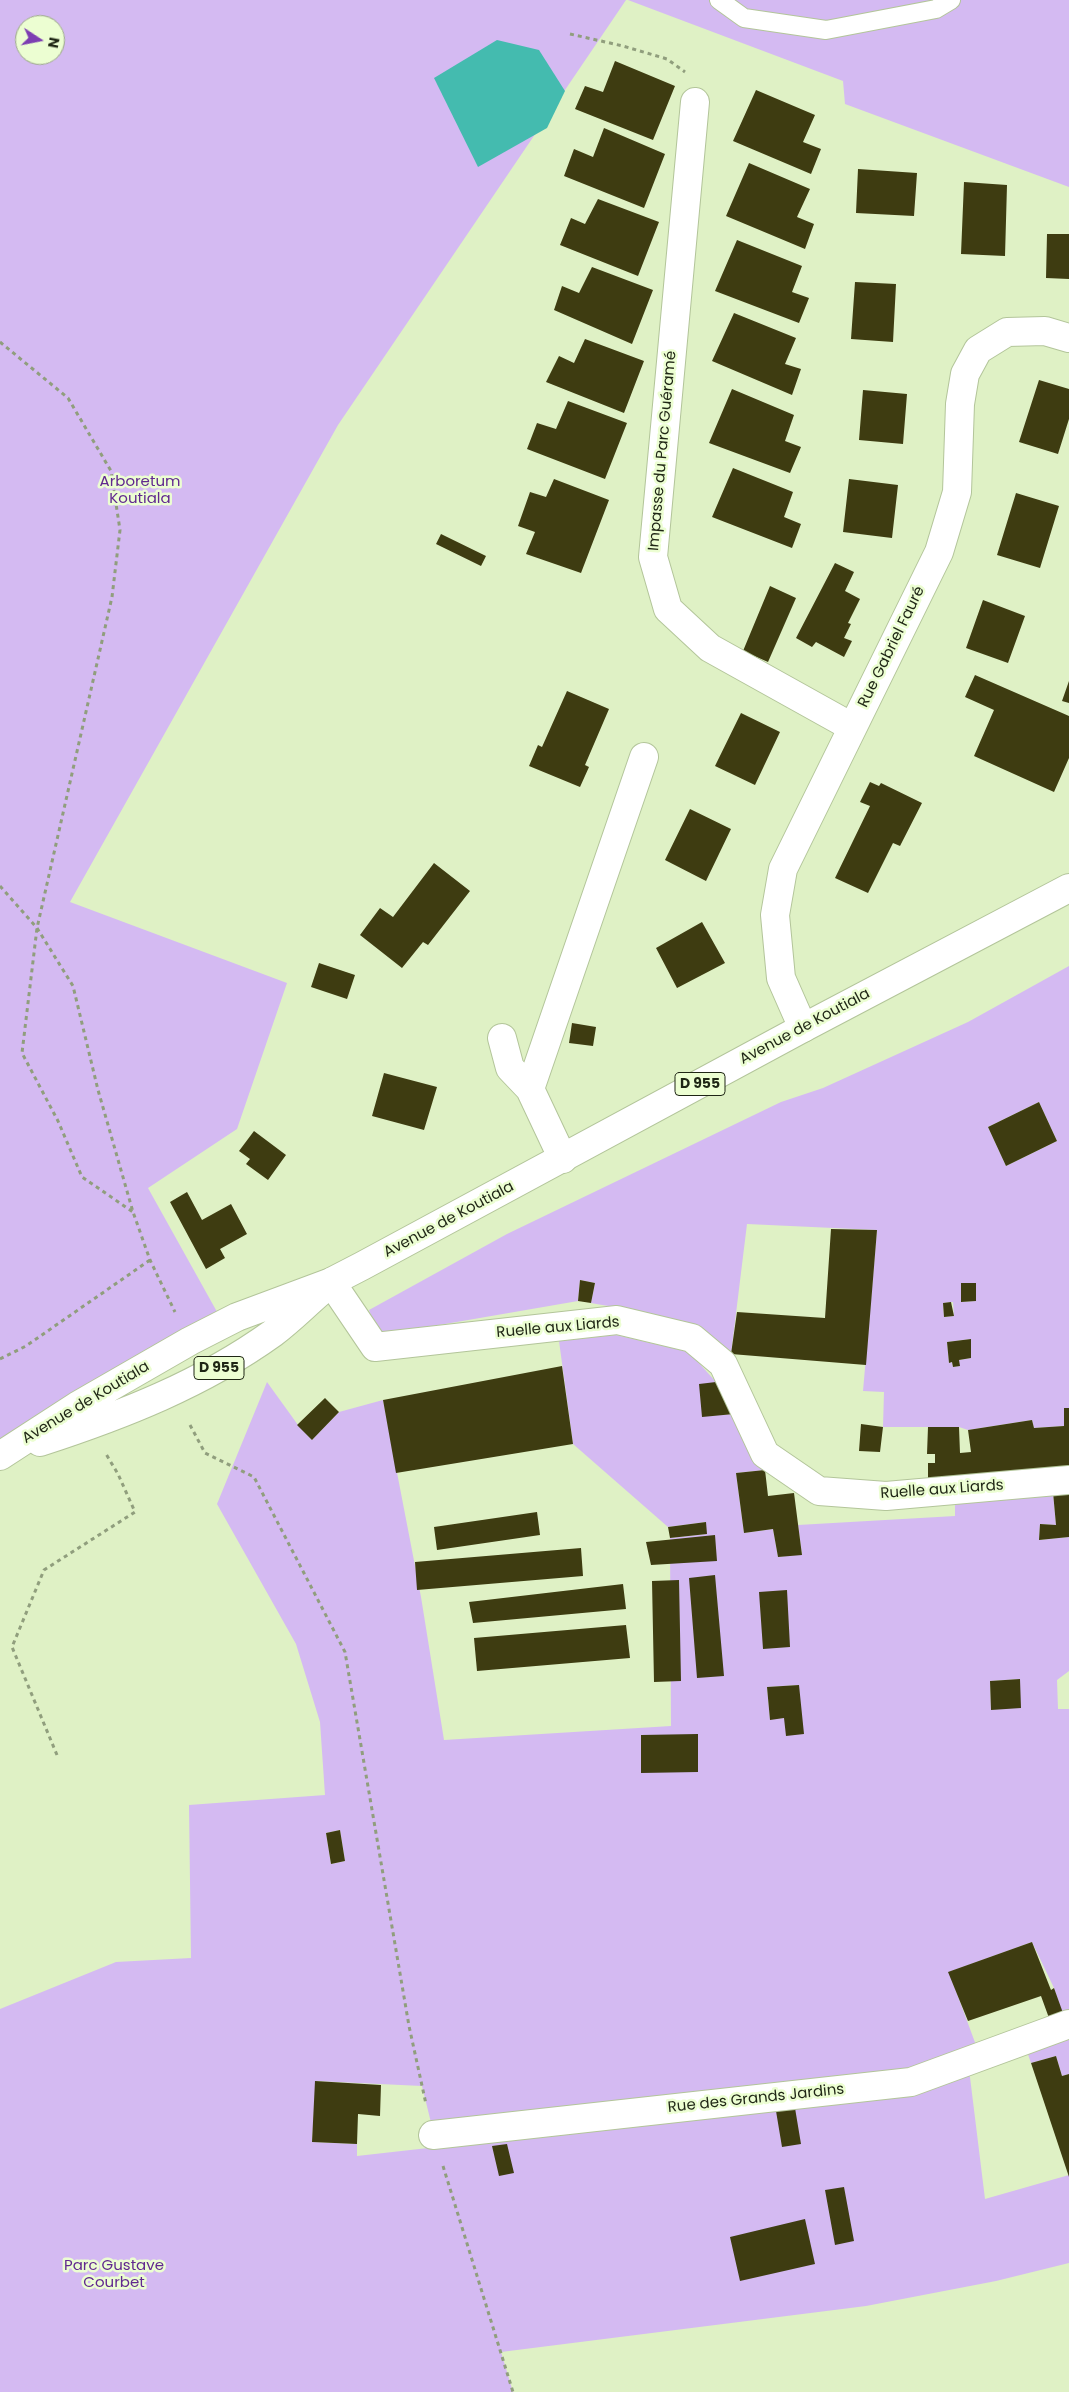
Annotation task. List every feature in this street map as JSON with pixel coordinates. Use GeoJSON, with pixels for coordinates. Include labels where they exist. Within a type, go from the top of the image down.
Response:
{"type":"FeatureCollection","features":[{"type":"Feature","properties":{"kind":"street","name":"Impasse du Parc Guéramé"},"geometry":{"type":"LineString","coordinates":[[695,102],[653,557],[668,609],[710,648],[852,727]]}},
{"type":"Feature","properties":{"kind":"street","name":"Rue Gabriel Fauré"},"geometry":{"type":"LineString","coordinates":[[803,1028],[781,978],[775,915],[783,869],[939,552],[957,492],[960,404],[965,374],[978,350],[1007,332],[1044,331],[1069,338]]}},
{"type":"Feature","properties":{"kind":"street"},"geometry":{"type":"LineString","coordinates":[[530,1089],[644,757]]}},
{"type":"Feature","properties":{"kind":"street","name":"Avenue de Koutiala"},"geometry":{"type":"LineString","coordinates":[[3,1455],[77,1406],[190,1341],[237,1317],[331,1282],[803,1028],[1069,888]]}},
{"type":"Feature","properties":{"kind":"street"},"geometry":{"type":"LineString","coordinates":[[502,1038],[510,1068],[530,1089],[562,1159]]}},
{"type":"Feature","properties":{"kind":"street","name":"Avenue de Koutiala"},"geometry":{"type":"LineString","coordinates":[[3,1455],[110,1420],[211,1373],[274,1332],[331,1282]]}},
{"type":"Feature","properties":{"kind":"street","name":"Ruelle aux Liards"},"geometry":{"type":"LineString","coordinates":[[331,1282],[375,1347],[617,1320],[692,1338],[723,1364],[765,1454],[819,1491],[886,1496],[1069,1480]]}},
{"type":"Feature","properties":{"kind":"street","name":"Rue des Grands Jardins"},"geometry":{"type":"LineString","coordinates":[[433,2135],[911,2082],[1069,2024]]}},
{"type":"Feature","properties":{"kind":"lane"},"geometry":{"type":"LineString","coordinates":[[719,0],[744,18],[826,30],[936,9],[951,0]]}},
{"type":"Feature","properties":{"kind":"path"},"geometry":{"type":"LineString","coordinates":[[570,34],[623,46],[667,59],[691,76],[695,102]]}},
{"type":"Feature","properties":{"kind":"path"},"geometry":{"type":"LineString","coordinates":[[0,342],[68,398],[111,471],[120,530],[112,597],[37,928],[22,1053],[58,1121],[82,1177],[133,1212]]}},
{"type":"Feature","properties":{"kind":"path"},"geometry":{"type":"LineString","coordinates":[[0,886],[37,928],[74,986],[98,1090],[133,1212],[150,1260],[179,1319]]}},
{"type":"Feature","properties":{"kind":"path"},"geometry":{"type":"LineString","coordinates":[[0,1359],[26,1346],[150,1260]]}},
{"type":"Feature","properties":{"kind":"path"},"geometry":{"type":"LineString","coordinates":[[190,1425],[205,1453],[254,1477],[346,1652],[388,1899]]}},
{"type":"Feature","properties":{"kind":"path"},"geometry":{"type":"LineString","coordinates":[[57,1755],[12,1647],[44,1570],[135,1512],[118,1474],[89,1426]]}},
{"type":"Feature","properties":{"kind":"green space","name":"Arboretum Koutiala"},"geometry":{"type":"Polygon","coordinates":[[[0,0],[626,0],[338,425],[70,902],[287,983],[237,1129],[148,1188],[221,1319],[0,1442],[0,0]]]}},
{"type":"Feature","properties":{"kind":"green space"},"geometry":{"type":"Polygon","coordinates":[[[628,0],[1069,0],[1069,187],[845,104],[843,81],[628,0]]]}},
{"type":"Feature","properties":{"kind":"green space"},"geometry":{"type":"Polygon","coordinates":[[[1069,966],[1069,1408],[1064,1409],[1064,1426],[1034,1428],[1032,1420],[968,1430],[959,1427],[883,1427],[884,1392],[863,1391],[877,1230],[747,1224],[731,1354],[700,1332],[683,1324],[648,1313],[591,1303],[595,1283],[580,1280],[578,1301],[393,1333],[383,1332],[375,1327],[369,1310],[507,1234],[781,1102],[823,1088],[968,1022],[1069,966]],[[1039,1102],[988,1127],[1006,1166],[1057,1141],[1039,1102]],[[961,1283],[961,1302],[976,1301],[976,1284],[961,1283]],[[953,1302],[943,1303],[944,1317],[954,1316],[953,1302]],[[971,1339],[947,1342],[949,1363],[952,1362],[953,1367],[959,1366],[959,1360],[971,1358],[971,1339]]]}},
{"type":"Feature","properties":{"kind":"green space","name":"Parc Gustave Courbet"},"geometry":{"type":"Polygon","coordinates":[[[616,1335],[689,1352],[716,1382],[702,1416],[734,1414],[765,1470],[736,1473],[744,1533],[773,1529],[778,1557],[802,1554],[798,1525],[955,1516],[955,1502],[1053,1492],[1056,1525],[1040,1524],[1039,1540],[1069,1537],[1069,1671],[1057,1680],[1058,1709],[1069,1709],[1069,2024],[1066,2025],[1054,1988],[1032,1942],[949,1972],[980,2056],[968,2061],[985,2199],[1069,2175],[1069,2263],[996,2281],[866,2306],[501,2352],[513,2392],[0,2392],[0,2009],[116,1962],[191,1958],[189,1805],[325,1795],[320,1722],[296,1644],[217,1504],[267,1382],[298,1425],[312,1440],[339,1412],[383,1400],[421,1597],[444,1740],[671,1726],[670,1538],[706,1534],[706,1522],[668,1527],[573,1444],[559,1341],[616,1335]],[[1020,1679],[990,1681],[991,1710],[1020,1679]],[[799,1685],[767,1687],[770,1719],[784,1718],[799,1685]],[[340,1830],[326,1833],[331,1864],[345,1861],[340,1830]],[[316,2081],[312,2142],[357,2144],[357,2156],[437,2147],[422,2086],[316,2081]]]}},
{"type":"Feature","properties":{"kind":"green space"},"geometry":{"type":"Polygon","coordinates":[[[1069,2032],[1069,2074],[1062,2076],[1056,2056],[1031,2063],[1024,2043],[1069,2032]]]}},
{"type":"Feature","properties":{"kind":"water"},"geometry":{"type":"Polygon","coordinates":[[[497,40],[539,50],[565,91],[547,128],[478,167],[434,78],[497,40]]]}},
{"type":"Feature","properties":{"kind":"building"},"geometry":{"type":"Polygon","coordinates":[[[615,61],[675,86],[653,140],[575,109],[585,86],[603,92],[615,61]]]}},
{"type":"Feature","properties":{"kind":"building"},"geometry":{"type":"Polygon","coordinates":[[[756,90],[815,115],[803,142],[821,149],[811,174],[733,141],[756,90]]]}},
{"type":"Feature","properties":{"kind":"building"},"geometry":{"type":"Polygon","coordinates":[[[604,128],[665,154],[644,208],[564,176],[574,149],[593,157],[604,128]]]}},
{"type":"Feature","properties":{"kind":"building"},"geometry":{"type":"Polygon","coordinates":[[[749,163],[810,189],[797,217],[814,224],[805,249],[726,216],[749,163]]]}},
{"type":"Feature","properties":{"kind":"building"},"geometry":{"type":"Polygon","coordinates":[[[858,169],[917,173],[914,216],[856,213],[858,169]]]}},
{"type":"Feature","properties":{"kind":"building"},"geometry":{"type":"Polygon","coordinates":[[[964,182],[1007,185],[1005,256],[961,254],[964,182]]]}},
{"type":"Feature","properties":{"kind":"building"},"geometry":{"type":"Polygon","coordinates":[[[598,199],[659,222],[638,276],[560,245],[571,218],[585,224],[598,199]]]}},
{"type":"Feature","properties":{"kind":"building"},"geometry":{"type":"Polygon","coordinates":[[[1047,234],[1069,234],[1069,279],[1046,278],[1047,234]]]}},
{"type":"Feature","properties":{"kind":"building"},"geometry":{"type":"Polygon","coordinates":[[[737,240],[802,266],[792,292],[809,298],[799,323],[715,291],[737,240]]]}},
{"type":"Feature","properties":{"kind":"building"},"geometry":{"type":"Polygon","coordinates":[[[592,267],[653,290],[632,344],[554,310],[562,286],[579,293],[592,267]]]}},
{"type":"Feature","properties":{"kind":"building"},"geometry":{"type":"Polygon","coordinates":[[[855,282],[896,284],[893,342],[851,339],[855,282]]]}},
{"type":"Feature","properties":{"kind":"building"},"geometry":{"type":"Polygon","coordinates":[[[734,313],[796,338],[785,364],[801,369],[792,395],[712,361],[734,313]]]}},
{"type":"Feature","properties":{"kind":"building"},"geometry":{"type":"Polygon","coordinates":[[[585,339],[644,361],[624,413],[546,382],[559,356],[574,363],[585,339]]]}},
{"type":"Feature","properties":{"kind":"building"},"geometry":{"type":"Polygon","coordinates":[[[1039,380],[1069,389],[1069,419],[1058,454],[1019,442],[1039,380]]]}},
{"type":"Feature","properties":{"kind":"building"},"geometry":{"type":"Polygon","coordinates":[[[732,389],[794,415],[785,441],[801,447],[790,473],[709,443],[732,389]]]}},
{"type":"Feature","properties":{"kind":"building"},"geometry":{"type":"Polygon","coordinates":[[[863,390],[907,394],[903,444],[859,440],[863,390]]]}},
{"type":"Feature","properties":{"kind":"building"},"geometry":{"type":"Polygon","coordinates":[[[568,401],[627,423],[605,479],[527,449],[537,423],[556,429],[568,401]]]}},
{"type":"Feature","properties":{"kind":"building"},"geometry":{"type":"Polygon","coordinates":[[[733,468],[793,492],[784,517],[801,524],[792,548],[712,517],[733,468]]]}},
{"type":"Feature","properties":{"kind":"building"},"geometry":{"type":"Polygon","coordinates":[[[554,479],[609,500],[581,573],[526,554],[535,532],[518,526],[530,492],[546,497],[554,479]]]}},
{"type":"Feature","properties":{"kind":"building"},"geometry":{"type":"Polygon","coordinates":[[[849,479],[898,485],[892,538],[843,532],[849,479]]]}},
{"type":"Feature","properties":{"kind":"building"},"geometry":{"type":"Polygon","coordinates":[[[1016,493],[1059,506],[1040,568],[997,555],[1016,493]]]}},
{"type":"Feature","properties":{"kind":"building"},"geometry":{"type":"Polygon","coordinates":[[[441,534],[486,556],[481,566],[436,544],[441,534]]]}},
{"type":"Feature","properties":{"kind":"building"},"geometry":{"type":"Polygon","coordinates":[[[835,563],[854,572],[845,591],[860,599],[848,623],[851,624],[844,638],[852,641],[844,657],[816,642],[812,647],[796,638],[835,563]]]}},
{"type":"Feature","properties":{"kind":"building"},"geometry":{"type":"Polygon","coordinates":[[[770,586],[796,598],[768,662],[743,651],[770,586]]]}},
{"type":"Feature","properties":{"kind":"building"},"geometry":{"type":"Polygon","coordinates":[[[983,600],[1025,616],[1008,663],[966,648],[983,600]]]}},
{"type":"Feature","properties":{"kind":"building"},"geometry":{"type":"Polygon","coordinates":[[[975,675],[1069,716],[1069,758],[1054,792],[974,756],[994,710],[965,697],[975,675]]]}},
{"type":"Feature","properties":{"kind":"building"},"geometry":{"type":"Polygon","coordinates":[[[1069,681],[1069,703],[1062,701],[1069,681]]]}},
{"type":"Feature","properties":{"kind":"building"},"geometry":{"type":"Polygon","coordinates":[[[567,691],[609,709],[585,765],[589,767],[580,787],[529,766],[538,745],[542,747],[567,691]]]}},
{"type":"Feature","properties":{"kind":"building"},"geometry":{"type":"Polygon","coordinates":[[[741,713],[780,732],[755,785],[715,766],[741,713]]]}},
{"type":"Feature","properties":{"kind":"building"},"geometry":{"type":"Polygon","coordinates":[[[870,782],[879,786],[881,783],[922,803],[900,846],[893,843],[868,893],[835,878],[870,806],[860,802],[870,782]]]}},
{"type":"Feature","properties":{"kind":"building"},"geometry":{"type":"Polygon","coordinates":[[[690,809],[731,829],[706,881],[665,860],[690,809]]]}},
{"type":"Feature","properties":{"kind":"building"},"geometry":{"type":"Polygon","coordinates":[[[434,863],[470,891],[428,945],[423,942],[402,968],[360,935],[380,908],[393,917],[434,863]]]}},
{"type":"Feature","properties":{"kind":"building"},"geometry":{"type":"Polygon","coordinates":[[[702,922],[725,963],[677,988],[656,948],[702,922]]]}},
{"type":"Feature","properties":{"kind":"building"},"geometry":{"type":"Polygon","coordinates":[[[319,963],[355,975],[347,999],[311,987],[319,963]]]}},
{"type":"Feature","properties":{"kind":"building"},"geometry":{"type":"Polygon","coordinates":[[[572,1023],[596,1027],[593,1046],[569,1043],[572,1023]]]}},
{"type":"Feature","properties":{"kind":"building"},"geometry":{"type":"Polygon","coordinates":[[[384,1073],[437,1087],[424,1130],[372,1116],[384,1073]]]}},
{"type":"Feature","properties":{"kind":"building"},"geometry":{"type":"Polygon","coordinates":[[[1039,1102],[1057,1141],[1006,1166],[988,1127],[1039,1102]]]}},
{"type":"Feature","properties":{"kind":"building"},"geometry":{"type":"Polygon","coordinates":[[[254,1131],[286,1155],[268,1180],[246,1164],[250,1159],[239,1151],[254,1131]]]}},
{"type":"Feature","properties":{"kind":"building"},"geometry":{"type":"Polygon","coordinates":[[[187,1192],[202,1220],[231,1204],[247,1234],[220,1249],[225,1258],[206,1269],[170,1202],[187,1192]]]}},
{"type":"Feature","properties":{"kind":"building"},"geometry":{"type":"Polygon","coordinates":[[[831,1229],[877,1230],[866,1365],[731,1354],[737,1312],[825,1318],[831,1229]]]}},
{"type":"Feature","properties":{"kind":"building"},"geometry":{"type":"Polygon","coordinates":[[[580,1280],[595,1283],[591,1303],[578,1301],[580,1280]]]}},
{"type":"Feature","properties":{"kind":"building"},"geometry":{"type":"Polygon","coordinates":[[[961,1283],[976,1283],[976,1301],[961,1302],[961,1283]]]}},
{"type":"Feature","properties":{"kind":"building"},"geometry":{"type":"Polygon","coordinates":[[[951,1302],[954,1316],[944,1317],[943,1303],[951,1302]]]}},
{"type":"Feature","properties":{"kind":"building"},"geometry":{"type":"Polygon","coordinates":[[[971,1339],[971,1358],[959,1360],[960,1366],[953,1367],[952,1362],[949,1363],[947,1342],[971,1339]]]}},
{"type":"Feature","properties":{"kind":"building"},"geometry":{"type":"Polygon","coordinates":[[[562,1366],[573,1444],[396,1473],[383,1400],[562,1366]]]}},
{"type":"Feature","properties":{"kind":"building"},"geometry":{"type":"Polygon","coordinates":[[[716,1382],[734,1414],[702,1417],[699,1384],[716,1382]]]}},
{"type":"Feature","properties":{"kind":"building"},"geometry":{"type":"Polygon","coordinates":[[[325,1398],[339,1412],[312,1440],[297,1425],[325,1398]]]}},
{"type":"Feature","properties":{"kind":"building"},"geometry":{"type":"Polygon","coordinates":[[[1064,1408],[1069,1408],[1069,1466],[974,1480],[928,1480],[928,1463],[935,1463],[935,1454],[927,1454],[928,1427],[959,1427],[960,1453],[971,1452],[968,1430],[1032,1420],[1034,1428],[1064,1426],[1064,1408]]]}},
{"type":"Feature","properties":{"kind":"building"},"geometry":{"type":"Polygon","coordinates":[[[861,1424],[883,1427],[880,1452],[859,1451],[861,1424]]]}},
{"type":"Feature","properties":{"kind":"building"},"geometry":{"type":"Polygon","coordinates":[[[765,1470],[768,1496],[794,1493],[802,1555],[778,1557],[773,1529],[744,1533],[736,1473],[765,1470]]]}},
{"type":"Feature","properties":{"kind":"building"},"geometry":{"type":"Polygon","coordinates":[[[1069,1491],[1069,1537],[1039,1540],[1040,1524],[1056,1525],[1053,1492],[1069,1491]]]}},
{"type":"Feature","properties":{"kind":"building"},"geometry":{"type":"Polygon","coordinates":[[[537,1512],[540,1535],[437,1550],[434,1527],[537,1512]]]}},
{"type":"Feature","properties":{"kind":"building"},"geometry":{"type":"Polygon","coordinates":[[[706,1522],[707,1534],[670,1538],[668,1527],[706,1522]]]}},
{"type":"Feature","properties":{"kind":"building"},"geometry":{"type":"Polygon","coordinates":[[[715,1535],[717,1561],[651,1565],[646,1542],[715,1535]]]}},
{"type":"Feature","properties":{"kind":"building"},"geometry":{"type":"Polygon","coordinates":[[[581,1548],[583,1576],[417,1590],[415,1562],[581,1548]]]}},
{"type":"Feature","properties":{"kind":"building"},"geometry":{"type":"Polygon","coordinates":[[[715,1575],[724,1676],[697,1678],[689,1578],[715,1575]]]}},
{"type":"Feature","properties":{"kind":"building"},"geometry":{"type":"Polygon","coordinates":[[[679,1580],[681,1681],[654,1682],[652,1581],[679,1580]]]}},
{"type":"Feature","properties":{"kind":"building"},"geometry":{"type":"Polygon","coordinates":[[[623,1584],[626,1609],[473,1623],[469,1602],[623,1584]]]}},
{"type":"Feature","properties":{"kind":"building"},"geometry":{"type":"Polygon","coordinates":[[[787,1590],[790,1647],[763,1649],[759,1592],[787,1590]]]}},
{"type":"Feature","properties":{"kind":"building"},"geometry":{"type":"Polygon","coordinates":[[[626,1625],[630,1658],[477,1671],[474,1638],[626,1625]]]}},
{"type":"Feature","properties":{"kind":"building"},"geometry":{"type":"Polygon","coordinates":[[[1020,1679],[1021,1708],[991,1710],[990,1681],[1020,1679]]]}},
{"type":"Feature","properties":{"kind":"building"},"geometry":{"type":"Polygon","coordinates":[[[799,1685],[804,1734],[786,1736],[784,1718],[770,1720],[767,1687],[799,1685]]]}},
{"type":"Feature","properties":{"kind":"building"},"geometry":{"type":"Polygon","coordinates":[[[698,1734],[698,1772],[641,1773],[641,1735],[698,1734]]]}},
{"type":"Feature","properties":{"kind":"building"},"geometry":{"type":"Polygon","coordinates":[[[340,1830],[345,1861],[331,1864],[326,1833],[340,1830]]]}},
{"type":"Feature","properties":{"kind":"building"},"geometry":{"type":"Polygon","coordinates":[[[1032,1942],[1051,1990],[1054,1988],[1063,2013],[1049,2018],[1041,1996],[968,2021],[948,1972],[1032,1942]]]}},
{"type":"Feature","properties":{"kind":"building"},"geometry":{"type":"Polygon","coordinates":[[[1056,2056],[1062,2076],[1069,2074],[1069,2177],[1031,2063],[1056,2056]]]}},
{"type":"Feature","properties":{"kind":"building"},"geometry":{"type":"Polygon","coordinates":[[[315,2081],[381,2085],[380,2116],[358,2114],[357,2144],[312,2142],[315,2081]]]}},
{"type":"Feature","properties":{"kind":"building"},"geometry":{"type":"Polygon","coordinates":[[[794,2102],[801,2144],[782,2147],[775,2105],[794,2102]]]}},
{"type":"Feature","properties":{"kind":"building"},"geometry":{"type":"Polygon","coordinates":[[[507,2144],[514,2173],[499,2176],[492,2146],[507,2144]]]}},
{"type":"Feature","properties":{"kind":"building"},"geometry":{"type":"Polygon","coordinates":[[[844,2187],[854,2241],[835,2245],[825,2190],[844,2187]]]}},
{"type":"Feature","properties":{"kind":"building"},"geometry":{"type":"Polygon","coordinates":[[[805,2219],[815,2264],[740,2281],[730,2237],[805,2219]]]}}]}
